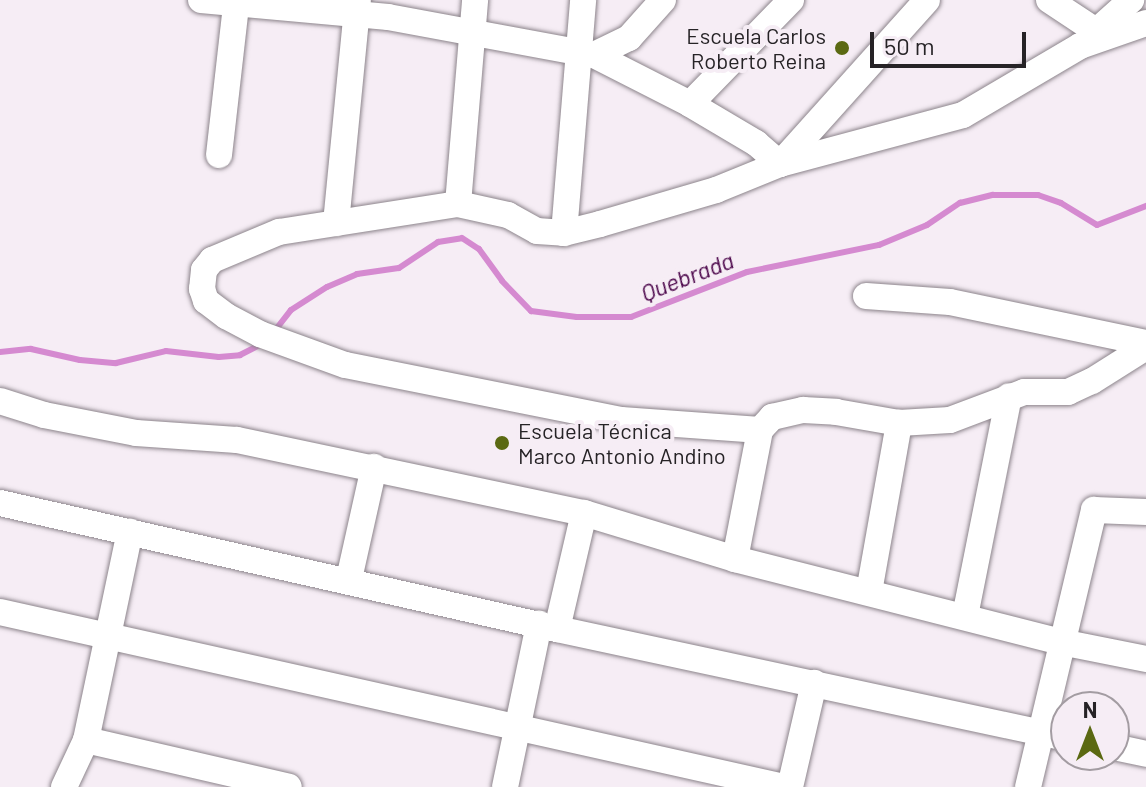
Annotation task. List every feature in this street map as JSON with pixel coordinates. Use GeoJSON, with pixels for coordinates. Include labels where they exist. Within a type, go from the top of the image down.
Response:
{"type":"FeatureCollection","features":[{"type":"Feature","properties":{"kind":"street"},"geometry":{"type":"LineString","coordinates":[[201,0],[236,5],[357,7],[473,18],[583,50],[690,104],[756,143],[780,164]]}},
{"type":"Feature","properties":{"kind":"street"},"geometry":{"type":"LineString","coordinates":[[564,233],[583,50],[583,0]]}},
{"type":"Feature","properties":{"kind":"street"},"geometry":{"type":"LineString","coordinates":[[583,50],[629,38],[663,0]]}},
{"type":"Feature","properties":{"kind":"street"},"geometry":{"type":"LineString","coordinates":[[690,104],[791,0]]}},
{"type":"Feature","properties":{"kind":"street"},"geometry":{"type":"LineString","coordinates":[[780,164],[927,0]]}},
{"type":"Feature","properties":{"kind":"street"},"geometry":{"type":"LineString","coordinates":[[1049,0],[1088,39]]}},
{"type":"Feature","properties":{"kind":"street"},"geometry":{"type":"LineString","coordinates":[[760,430],[621,420],[345,365],[260,334],[206,301],[202,289],[204,270],[212,260],[279,232],[336,223],[458,204],[508,215],[537,231],[564,233],[716,190],[780,164],[963,115],[1088,39],[1131,0]]}},
{"type":"Feature","properties":{"kind":"street"},"geometry":{"type":"LineString","coordinates":[[219,155],[236,5]]}},
{"type":"Feature","properties":{"kind":"street"},"geometry":{"type":"LineString","coordinates":[[336,223],[357,7]]}},
{"type":"Feature","properties":{"kind":"street"},"geometry":{"type":"LineString","coordinates":[[458,204],[473,18]]}},
{"type":"Feature","properties":{"kind":"street"},"geometry":{"type":"LineString","coordinates":[[1088,39],[1146,23]]}},
{"type":"Feature","properties":{"kind":"street"},"geometry":{"type":"LineString","coordinates":[[866,296],[950,302],[1146,345]]}},
{"type":"Feature","properties":{"kind":"street"},"geometry":{"type":"LineString","coordinates":[[735,559],[760,430],[772,417],[803,410],[836,412],[899,423],[950,420],[1009,396],[1068,392],[1092,381],[1146,345]]}},
{"type":"Feature","properties":{"kind":"street"},"geometry":{"type":"LineString","coordinates":[[965,616],[1009,396]]}},
{"type":"Feature","properties":{"kind":"street"},"geometry":{"type":"LineString","coordinates":[[0,401],[44,415],[136,433],[237,440],[584,513],[735,559],[1061,642],[1146,659]]}},
{"type":"Feature","properties":{"kind":"street"},"geometry":{"type":"LineString","coordinates":[[869,592],[899,423]]}},
{"type":"Feature","properties":{"kind":"street"},"geometry":{"type":"LineString","coordinates":[[349,579],[374,467]]}},
{"type":"Feature","properties":{"kind":"street"},"geometry":{"type":"LineString","coordinates":[[0,503],[349,579],[548,627],[1050,735]]}},
{"type":"Feature","properties":{"kind":"street"},"geometry":{"type":"LineString","coordinates":[[1057,691],[1061,642],[1094,510],[1146,512]]}},
{"type":"Feature","properties":{"kind":"street"},"geometry":{"type":"LineString","coordinates":[[505,787],[518,728],[584,513]]}},
{"type":"Feature","properties":{"kind":"street"},"geometry":{"type":"LineString","coordinates":[[64,787],[86,740],[105,635],[130,532]]}},
{"type":"Feature","properties":{"kind":"street"},"geometry":{"type":"LineString","coordinates":[[0,612],[784,787]]}},
{"type":"Feature","properties":{"kind":"street"},"geometry":{"type":"LineString","coordinates":[[790,787],[814,683]]}},
{"type":"Feature","properties":{"kind":"street"},"geometry":{"type":"LineString","coordinates":[[86,740],[289,787]]}},
{"type":"Feature","properties":{"kind":"street"},"geometry":{"type":"LineString","coordinates":[[1028,787],[1050,744]]}},
{"type":"Feature","properties":{"kind":"waterway","name":"Quebrada"},"geometry":{"type":"LineString","coordinates":[[273,333],[291,310],[327,287],[357,274],[399,268],[438,242],[462,238],[479,249],[502,281],[531,311],[577,317],[631,317],[747,272],[879,245],[927,225],[960,203],[993,195],[1038,195],[1061,203],[1097,225],[1146,206]]}},
{"type":"Feature","properties":{"kind":"waterway","name":"Quebrada"},"geometry":{"type":"LineString","coordinates":[[0,352],[31,349],[80,360],[116,363],[166,351],[219,357],[240,355],[262,344]]}},
{"type":"Feature","properties":{"kind":"place","name":"Escuela Carlos Roberto Reina"},"geometry":{"type":"Point","coordinates":[842,48]}},
{"type":"Feature","properties":{"kind":"place","name":"Escuela Técnica Marco Antonio Andino"},"geometry":{"type":"Point","coordinates":[502,443]}}]}
